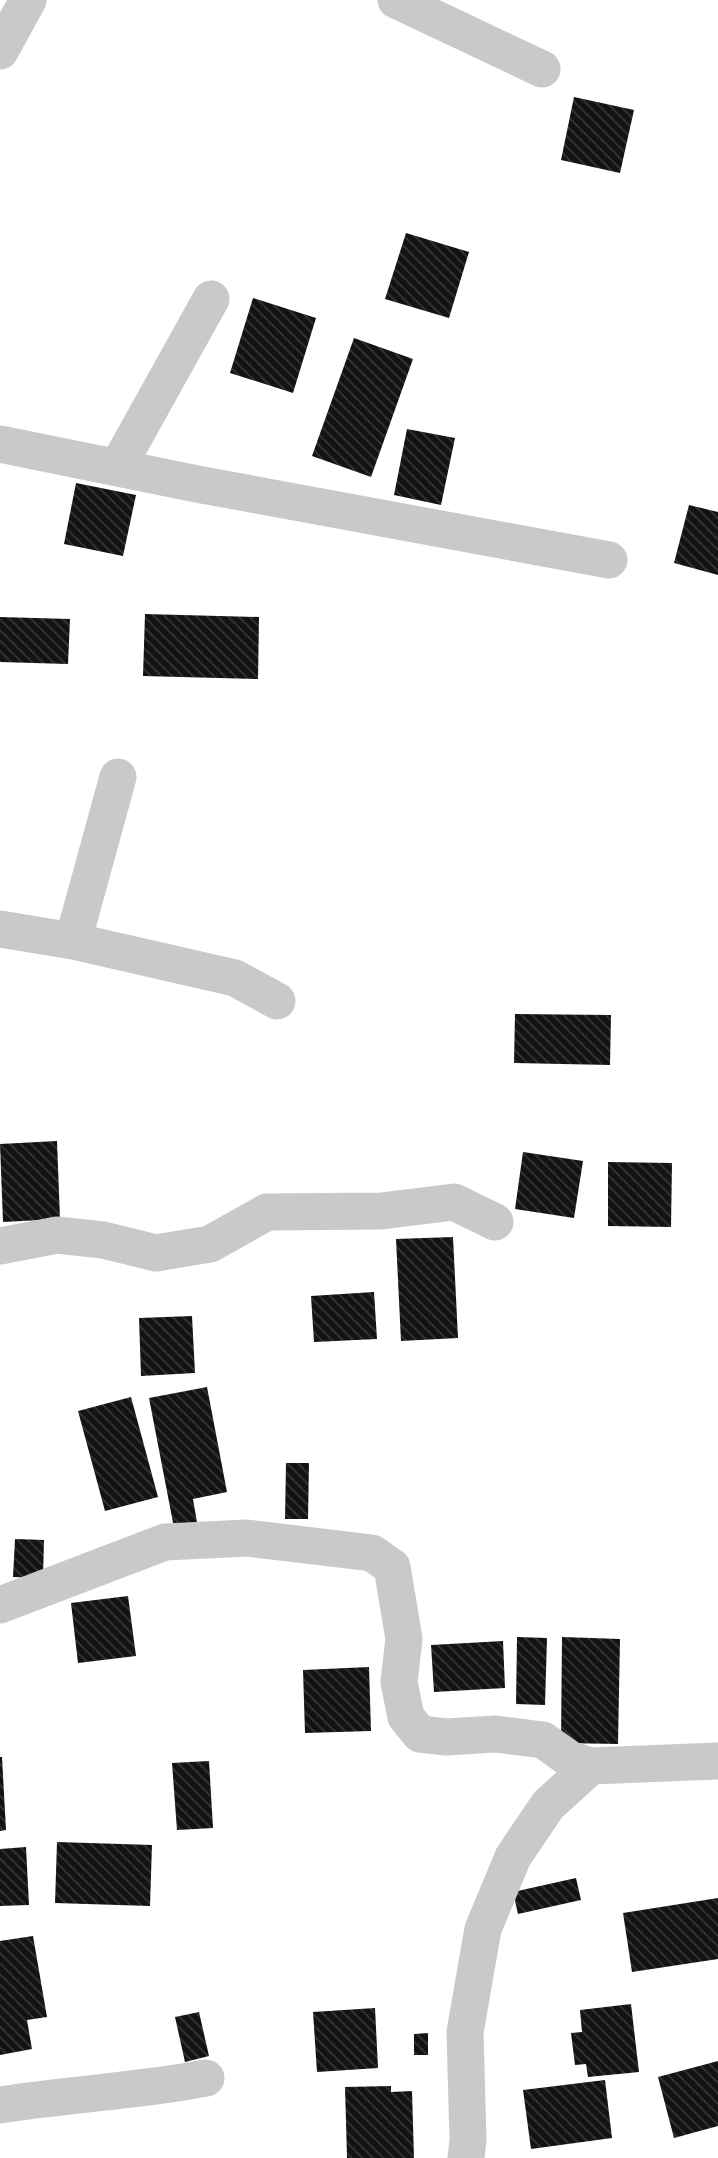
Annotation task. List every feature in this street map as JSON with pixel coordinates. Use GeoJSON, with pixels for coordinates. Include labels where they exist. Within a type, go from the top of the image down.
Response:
{"type":"FeatureCollection","features":[{"type":"Feature","properties":{"kind":"street"},"geometry":{"type":"LineString","coordinates":[[0,51],[28,0]]}},
{"type":"Feature","properties":{"kind":"street"},"geometry":{"type":"LineString","coordinates":[[396,0],[542,69]]}},
{"type":"Feature","properties":{"kind":"street"},"geometry":{"type":"LineString","coordinates":[[117,468],[211,299]]}},
{"type":"Feature","properties":{"kind":"street"},"geometry":{"type":"LineString","coordinates":[[0,444],[211,487],[610,560]]}},
{"type":"Feature","properties":{"kind":"street"},"geometry":{"type":"LineString","coordinates":[[73,941],[118,777]]}},
{"type":"Feature","properties":{"kind":"street"},"geometry":{"type":"LineString","coordinates":[[0,929],[73,941],[235,978],[277,1000]]}},
{"type":"Feature","properties":{"kind":"street"},"geometry":{"type":"LineString","coordinates":[[0,1246],[57,1235],[103,1240],[156,1253],[210,1244],[267,1212],[381,1212],[454,1202],[495,1222]]}},
{"type":"Feature","properties":{"kind":"street"},"geometry":{"type":"LineString","coordinates":[[0,1605],[165,1542],[247,1538],[372,1553],[392,1567],[404,1639],[399,1682],[406,1717],[420,1734],[446,1737],[496,1734],[543,1741],[571,1760],[591,1766],[718,1761]]}},
{"type":"Feature","properties":{"kind":"street"},"geometry":{"type":"LineString","coordinates":[[466,2158],[468,2140],[465,2032],[482,1929],[513,1857],[548,1805],[591,1766]]}},
{"type":"Feature","properties":{"kind":"street"},"geometry":{"type":"LineString","coordinates":[[0,2105],[164,2086],[206,2078]]}},
{"type":"Feature","properties":{"kind":"building"},"geometry":{"type":"Polygon","coordinates":[[[574,97],[634,110],[620,173],[561,160],[574,97]]]}},
{"type":"Feature","properties":{"kind":"building"},"geometry":{"type":"Polygon","coordinates":[[[406,233],[469,252],[449,318],[385,299],[406,233]]]}},
{"type":"Feature","properties":{"kind":"building"},"geometry":{"type":"Polygon","coordinates":[[[253,298],[316,318],[293,393],[230,373],[253,298]]]}},
{"type":"Feature","properties":{"kind":"building"},"geometry":{"type":"Polygon","coordinates":[[[354,338],[413,359],[371,477],[312,456],[354,338]]]}},
{"type":"Feature","properties":{"kind":"building"},"geometry":{"type":"Polygon","coordinates":[[[407,429],[455,438],[441,505],[394,495],[407,429]]]}},
{"type":"Feature","properties":{"kind":"building"},"geometry":{"type":"Polygon","coordinates":[[[76,483],[136,495],[123,556],[64,544],[76,483]]]}},
{"type":"Feature","properties":{"kind":"building"},"geometry":{"type":"Polygon","coordinates":[[[689,505],[718,512],[718,575],[674,563],[689,505]]]}},
{"type":"Feature","properties":{"kind":"building"},"geometry":{"type":"Polygon","coordinates":[[[145,614],[259,617],[258,679],[143,676],[145,614]]]}},
{"type":"Feature","properties":{"kind":"building"},"geometry":{"type":"Polygon","coordinates":[[[0,617],[70,619],[68,664],[0,662],[0,617]]]}},
{"type":"Feature","properties":{"kind":"building"},"geometry":{"type":"Polygon","coordinates":[[[515,1014],[611,1015],[610,1065],[514,1063],[515,1014]]]}},
{"type":"Feature","properties":{"kind":"building"},"geometry":{"type":"Polygon","coordinates":[[[57,1141],[60,1219],[3,1222],[0,1144],[57,1141]]]}},
{"type":"Feature","properties":{"kind":"building"},"geometry":{"type":"Polygon","coordinates":[[[523,1152],[583,1161],[574,1218],[515,1209],[523,1152]]]}},
{"type":"Feature","properties":{"kind":"building"},"geometry":{"type":"Polygon","coordinates":[[[608,1162],[672,1163],[671,1227],[608,1226],[608,1162]]]}},
{"type":"Feature","properties":{"kind":"building"},"geometry":{"type":"Polygon","coordinates":[[[453,1237],[458,1338],[401,1341],[396,1239],[453,1237]]]}},
{"type":"Feature","properties":{"kind":"building"},"geometry":{"type":"Polygon","coordinates":[[[374,1292],[377,1339],[314,1342],[311,1296],[374,1292]]]}},
{"type":"Feature","properties":{"kind":"building"},"geometry":{"type":"Polygon","coordinates":[[[192,1316],[195,1373],[141,1376],[139,1318],[192,1316]]]}},
{"type":"Feature","properties":{"kind":"building"},"geometry":{"type":"Polygon","coordinates":[[[207,1387],[227,1492],[193,1499],[198,1528],[175,1533],[149,1398],[207,1387]]]}},
{"type":"Feature","properties":{"kind":"building"},"geometry":{"type":"Polygon","coordinates":[[[131,1397],[158,1497],[105,1511],[78,1411],[131,1397]]]}},
{"type":"Feature","properties":{"kind":"building"},"geometry":{"type":"Polygon","coordinates":[[[286,1463],[309,1463],[308,1519],[285,1519],[286,1463]]]}},
{"type":"Feature","properties":{"kind":"building"},"geometry":{"type":"Polygon","coordinates":[[[15,1539],[44,1540],[43,1578],[13,1577],[15,1539]]]}},
{"type":"Feature","properties":{"kind":"building"},"geometry":{"type":"Polygon","coordinates":[[[128,1596],[136,1656],[78,1663],[71,1603],[128,1596]]]}},
{"type":"Feature","properties":{"kind":"building"},"geometry":{"type":"Polygon","coordinates":[[[517,1637],[547,1638],[545,1705],[516,1704],[517,1637]]]}},
{"type":"Feature","properties":{"kind":"building"},"geometry":{"type":"Polygon","coordinates":[[[562,1637],[620,1639],[618,1744],[561,1743],[562,1637]]]}},
{"type":"Feature","properties":{"kind":"building"},"geometry":{"type":"Polygon","coordinates":[[[503,1641],[505,1688],[434,1692],[431,1645],[503,1641]]]}},
{"type":"Feature","properties":{"kind":"building"},"geometry":{"type":"Polygon","coordinates":[[[369,1667],[371,1731],[305,1733],[303,1670],[369,1667]]]}},
{"type":"Feature","properties":{"kind":"building"},"geometry":{"type":"Polygon","coordinates":[[[0,1757],[6,1830],[0,1831],[0,1757]]]}},
{"type":"Feature","properties":{"kind":"building"},"geometry":{"type":"Polygon","coordinates":[[[209,1761],[213,1828],[177,1830],[172,1763],[209,1761]]]}},
{"type":"Feature","properties":{"kind":"building"},"geometry":{"type":"Polygon","coordinates":[[[57,1842],[152,1845],[150,1906],[55,1903],[57,1842]]]}},
{"type":"Feature","properties":{"kind":"building"},"geometry":{"type":"Polygon","coordinates":[[[26,1847],[29,1905],[0,1906],[0,1849],[26,1847]]]}},
{"type":"Feature","properties":{"kind":"building"},"geometry":{"type":"Polygon","coordinates":[[[576,1878],[581,1900],[518,1914],[513,1892],[576,1878]]]}},
{"type":"Feature","properties":{"kind":"building"},"geometry":{"type":"Polygon","coordinates":[[[718,1898],[718,1959],[632,1972],[623,1913],[718,1898]]]}},
{"type":"Feature","properties":{"kind":"building"},"geometry":{"type":"Polygon","coordinates":[[[33,1936],[47,2017],[27,2020],[32,2049],[0,2055],[0,1941],[33,1936]]]}},
{"type":"Feature","properties":{"kind":"building"},"geometry":{"type":"Polygon","coordinates":[[[631,2004],[639,2072],[588,2077],[586,2064],[575,2065],[571,2033],[582,2032],[580,2010],[631,2004]]]}},
{"type":"Feature","properties":{"kind":"building"},"geometry":{"type":"Polygon","coordinates":[[[375,2008],[378,2068],[317,2072],[313,2012],[375,2008]]]}},
{"type":"Feature","properties":{"kind":"building"},"geometry":{"type":"Polygon","coordinates":[[[199,2012],[209,2056],[185,2062],[175,2017],[199,2012]]]}},
{"type":"Feature","properties":{"kind":"building"},"geometry":{"type":"Polygon","coordinates":[[[428,2033],[428,2055],[414,2055],[414,2034],[428,2033]]]}},
{"type":"Feature","properties":{"kind":"building"},"geometry":{"type":"Polygon","coordinates":[[[718,2061],[718,2126],[674,2138],[658,2077],[718,2061]]]}},
{"type":"Feature","properties":{"kind":"building"},"geometry":{"type":"Polygon","coordinates":[[[605,2080],[612,2138],[531,2149],[523,2090],[605,2080]]]}},
{"type":"Feature","properties":{"kind":"building"},"geometry":{"type":"Polygon","coordinates":[[[391,2086],[391,2092],[412,2091],[414,2158],[347,2158],[345,2087],[391,2086]]]}}]}
